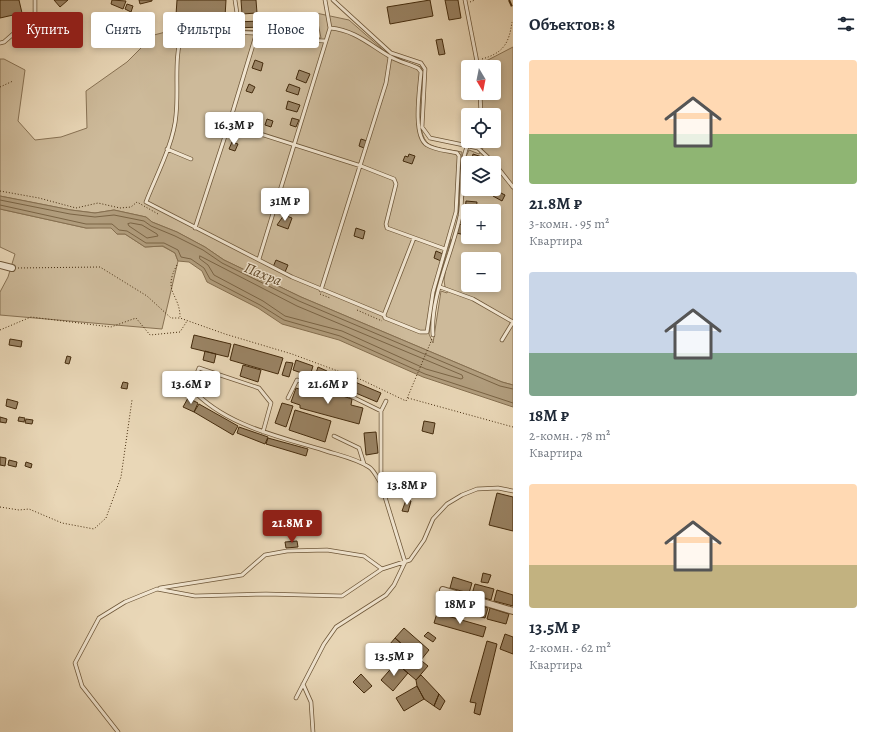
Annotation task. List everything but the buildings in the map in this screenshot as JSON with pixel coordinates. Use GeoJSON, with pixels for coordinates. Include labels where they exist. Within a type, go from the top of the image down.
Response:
{"type":"FeatureCollection","features":[{"type":"Feature","properties":{"kind":"street"},"geometry":{"type":"LineString","coordinates":[[0,265],[12,268]]}},
{"type":"Feature","properties":{"kind":"street"},"geometry":{"type":"LineString","coordinates":[[443,590],[513,611]]}},
{"type":"Feature","properties":{"kind":"lane"},"geometry":{"type":"LineString","coordinates":[[0,43],[4,42],[35,15],[35,0]]}},
{"type":"Feature","properties":{"kind":"lane"},"geometry":{"type":"LineString","coordinates":[[235,0],[237,12]]}},
{"type":"Feature","properties":{"kind":"lane"},"geometry":{"type":"LineString","coordinates":[[259,259],[330,28],[325,0]]}},
{"type":"Feature","properties":{"kind":"lane"},"geometry":{"type":"LineString","coordinates":[[333,0],[391,53],[421,63],[425,70],[422,127],[430,138],[461,146]]}},
{"type":"Feature","properties":{"kind":"lane"},"geometry":{"type":"LineString","coordinates":[[465,0],[478,60]]}},
{"type":"Feature","properties":{"kind":"lane"},"geometry":{"type":"LineString","coordinates":[[253,33],[183,30],[179,40],[176,64],[176,117],[167,149],[146,202],[195,228],[321,290],[420,332],[427,332],[433,292],[456,212],[459,156],[457,153],[426,145],[421,139],[418,127],[421,72],[418,68],[390,57],[355,34],[343,29],[330,28]]}},
{"type":"Feature","properties":{"kind":"lane"},"geometry":{"type":"LineString","coordinates":[[319,41],[325,41]]}},
{"type":"Feature","properties":{"kind":"lane"},"geometry":{"type":"LineString","coordinates":[[195,228],[253,45]]}},
{"type":"Feature","properties":{"kind":"lane"},"geometry":{"type":"LineString","coordinates":[[321,290],[386,83],[390,57]]}},
{"type":"Feature","properties":{"kind":"lane"},"geometry":{"type":"LineString","coordinates":[[229,124],[361,166],[394,179],[396,184],[386,224],[387,228],[445,250]]}},
{"type":"Feature","properties":{"kind":"lane"},"geometry":{"type":"LineString","coordinates":[[433,336],[440,287],[460,216],[463,193],[463,160],[466,148]]}},
{"type":"Feature","properties":{"kind":"lane"},"geometry":{"type":"LineString","coordinates":[[478,148],[487,156]]}},
{"type":"Feature","properties":{"kind":"lane"},"geometry":{"type":"LineString","coordinates":[[167,149],[191,159]]}},
{"type":"Feature","properties":{"kind":"lane"},"geometry":{"type":"LineString","coordinates":[[501,172],[513,187]]}},
{"type":"Feature","properties":{"kind":"lane"},"geometry":{"type":"LineString","coordinates":[[384,316],[414,238]]}},
{"type":"Feature","properties":{"kind":"lane"},"geometry":{"type":"LineString","coordinates":[[440,287],[473,299],[513,322],[502,340]]}},
{"type":"Feature","properties":{"kind":"lane"},"geometry":{"type":"LineString","coordinates":[[263,432],[271,403],[259,388],[199,368],[191,388],[203,402],[246,426],[263,432],[353,459],[371,468],[381,484],[405,562],[394,585],[386,595],[336,627],[324,644],[296,698]]}},
{"type":"Feature","properties":{"kind":"lane"},"geometry":{"type":"LineString","coordinates":[[288,398],[297,380],[314,385],[326,384],[381,411]]}},
{"type":"Feature","properties":{"kind":"lane"},"geometry":{"type":"LineString","coordinates":[[381,484],[381,411],[386,401]]}},
{"type":"Feature","properties":{"kind":"lane"},"geometry":{"type":"LineString","coordinates":[[334,436],[359,448],[364,464]]}},
{"type":"Feature","properties":{"kind":"lane"},"geometry":{"type":"LineString","coordinates":[[157,589],[195,596],[266,594],[342,596],[382,570],[410,560],[424,540],[433,519],[447,504],[462,495],[477,490],[498,488],[513,492]]}},
{"type":"Feature","properties":{"kind":"lane"},"geometry":{"type":"LineString","coordinates":[[118,732],[82,686],[75,664],[99,618],[124,602],[157,589],[242,575],[265,555],[287,551],[327,550],[364,556],[382,570]]}},
{"type":"Feature","properties":{"kind":"lane"},"geometry":{"type":"LineString","coordinates":[[303,684],[311,702],[312,732]]}},
{"type":"Feature","properties":{"kind":"path"},"geometry":{"type":"LineString","coordinates":[[478,60],[492,56],[502,50],[507,43],[512,22]]}},
{"type":"Feature","properties":{"kind":"path"},"geometry":{"type":"LineString","coordinates":[[0,87],[13,82]]}},
{"type":"Feature","properties":{"kind":"path"},"geometry":{"type":"LineString","coordinates":[[0,191],[39,198],[76,208],[98,203],[120,208],[131,207],[137,202]]}},
{"type":"Feature","properties":{"kind":"path"},"geometry":{"type":"LineString","coordinates":[[177,265],[171,276],[171,291],[180,307],[180,318]]}},
{"type":"Feature","properties":{"kind":"path"},"geometry":{"type":"LineString","coordinates":[[253,274],[257,265]]}},
{"type":"Feature","properties":{"kind":"path"},"geometry":{"type":"LineString","coordinates":[[12,268],[100,267],[147,296],[172,318],[180,318],[292,354],[362,380],[406,401],[431,341]]}},
{"type":"Feature","properties":{"kind":"path"},"geometry":{"type":"LineString","coordinates":[[0,330],[31,317],[111,327],[136,318],[150,335],[180,332],[187,321]]}},
{"type":"Feature","properties":{"kind":"path"},"geometry":{"type":"LineString","coordinates":[[407,398],[513,427]]}},
{"type":"Feature","properties":{"kind":"path"},"geometry":{"type":"LineString","coordinates":[[0,507],[19,510],[29,509],[62,523],[94,529],[106,518],[121,477],[132,400]]}},
{"type":"Feature","properties":{"kind":"shaded area"},"geometry":{"type":"Polygon","coordinates":[[[319,14],[349,20],[389,55],[421,67],[423,72],[420,121],[424,138],[432,146],[462,152],[458,213],[461,204],[461,244],[501,244],[501,204],[461,204],[464,196],[501,196],[501,156],[466,156],[469,150],[479,154],[483,148],[501,148],[501,108],[482,108],[481,100],[501,100],[501,60],[488,60],[513,47],[513,385],[502,382],[301,297],[224,260],[205,247],[177,232],[152,222],[146,217],[114,210],[95,213],[71,210],[0,196],[0,59],[4,59],[25,70],[18,121],[35,140],[61,137],[87,128],[86,91],[127,62],[141,48],[155,48],[155,35],[163,33],[163,48],[245,48],[245,30],[253,31],[253,48],[319,48],[319,38],[321,38],[319,14]],[[451,239],[435,293],[429,334],[433,343],[441,291],[447,293],[449,289],[445,287],[444,280],[451,239]]]}},
{"type":"Feature","properties":{"kind":"shaded area"},"geometry":{"type":"Polygon","coordinates":[[[0,209],[86,228],[111,227],[117,234],[125,234],[145,247],[162,246],[175,253],[178,261],[162,329],[0,315],[0,292],[8,277],[15,254],[0,247],[0,209]]]}},
{"type":"Feature","properties":{"kind":"water"},"geometry":{"type":"Polygon","coordinates":[[[0,196],[71,210],[95,213],[114,210],[146,217],[152,222],[177,232],[205,247],[224,260],[301,297],[502,382],[513,385],[513,407],[423,377],[339,340],[282,324],[258,308],[207,282],[202,271],[189,262],[178,261],[175,253],[163,246],[145,247],[125,234],[117,234],[111,228],[86,228],[0,209],[0,196]]]}},
{"type":"Feature","properties":{"kind":"railway"},"geometry":{"type":"LineString","coordinates":[[509,0],[513,9]]}},
{"type":"Feature","properties":{"kind":"water label","name":"Пахра"},"geometry":{"type":"Point","coordinates":[263,274]}}]}
